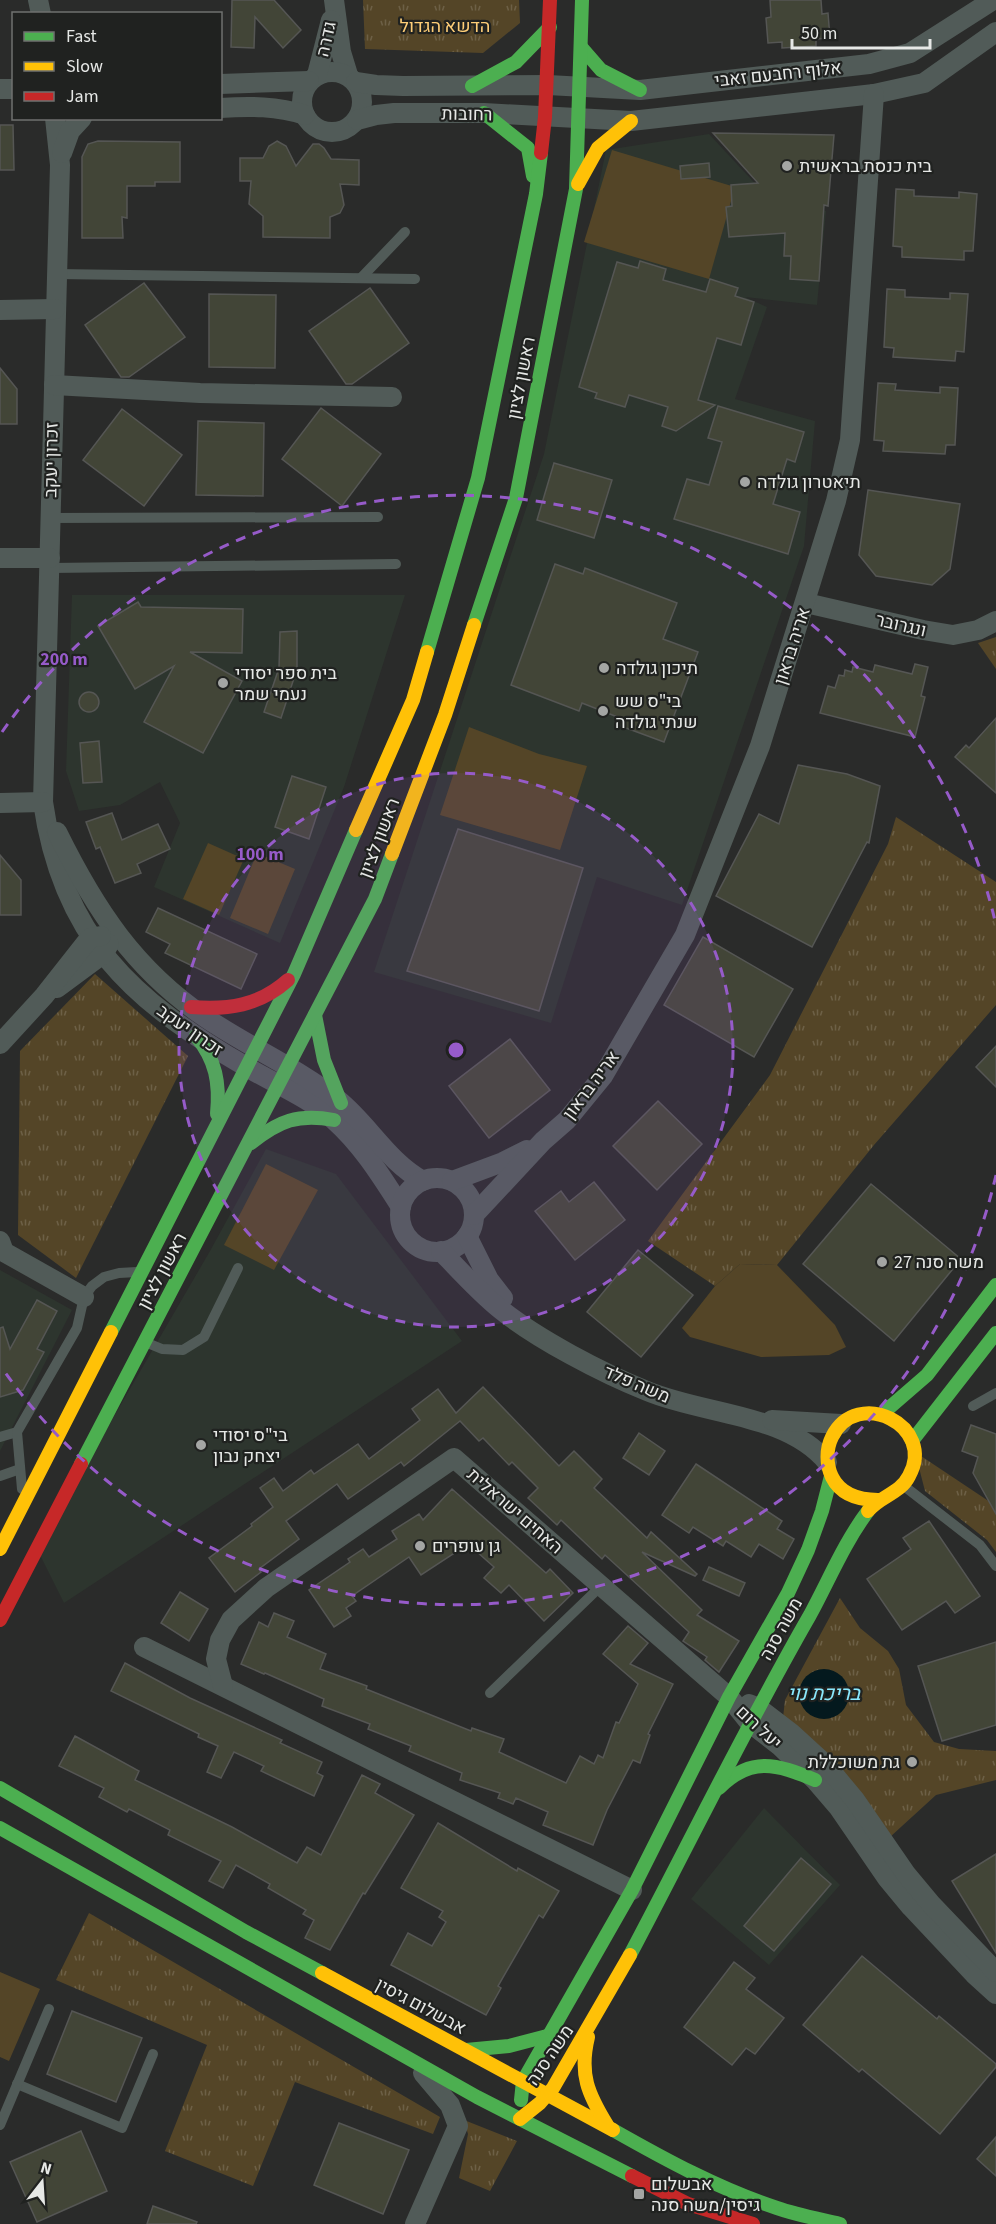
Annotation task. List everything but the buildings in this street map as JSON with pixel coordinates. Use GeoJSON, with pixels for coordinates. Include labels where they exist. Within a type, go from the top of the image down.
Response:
{"type":"FeatureCollection","features":[{"type":"Feature","properties":{"kind":"main road","name":"ראשון לציון"},"geometry":{"type":"LineString","coordinates":[[0,1549],[294,974],[413,700],[478,478],[536,194],[548,85],[550,0]]}},
{"type":"Feature","properties":{"kind":"main road","name":"ראשון לציון"},"geometry":{"type":"LineString","coordinates":[[0,1620],[375,899],[446,715],[516,498],[576,189],[582,0]]}},
{"type":"Feature","properties":{"kind":"main road"},"geometry":{"type":"LineString","coordinates":[[472,86],[516,62],[550,27]]}},
{"type":"Feature","properties":{"kind":"main road"},"geometry":{"type":"LineString","coordinates":[[581,47],[601,70],[640,90]]}},
{"type":"Feature","properties":{"kind":"main road"},"geometry":{"type":"LineString","coordinates":[[484,113],[528,148],[536,194]]}},
{"type":"Feature","properties":{"kind":"main road"},"geometry":{"type":"LineString","coordinates":[[576,189],[598,148],[631,121]]}},
{"type":"Feature","properties":{"kind":"main road"},"geometry":{"type":"LineString","coordinates":[[191,1007],[227,1008],[255,1003],[278,991],[294,974]]}},
{"type":"Feature","properties":{"kind":"main road"},"geometry":{"type":"LineString","coordinates":[[248,1147],[269,1130],[293,1118],[338,1112],[317,1038],[315,1015]]}},
{"type":"Feature","properties":{"kind":"main road"},"geometry":{"type":"LineString","coordinates":[[196,1036],[207,1048],[217,1073],[219,1099],[215,1127]]}},
{"type":"Feature","properties":{"kind":"main road"},"geometry":{"type":"LineString","coordinates":[[882,1414],[927,1375],[996,1285]]}},
{"type":"Feature","properties":{"kind":"main road"},"geometry":{"type":"LineString","coordinates":[[912,1441],[986,1354],[996,1333]]}},
{"type":"Feature","properties":{"kind":"main road"},"geometry":{"type":"LineString","coordinates":[[868,1413],[882,1414],[896,1421],[907,1431],[912,1441],[915,1459],[911,1474],[903,1486],[892,1495],[878,1500],[864,1500],[850,1496],[839,1487],[829,1469],[830,1442],[841,1424],[854,1416],[868,1413]]}},
{"type":"Feature","properties":{"kind":"main road","name":"משה סנה"},"geometry":{"type":"LineString","coordinates":[[520,2119],[523,2082],[632,1890],[729,1697],[788,1593],[808,1550],[822,1511],[829,1469]]}},
{"type":"Feature","properties":{"kind":"main road","name":"משה סנה"},"geometry":{"type":"LineString","coordinates":[[520,2119],[549,2094],[591,2026],[658,1904],[753,1715],[846,1545],[862,1518],[878,1500]]}},
{"type":"Feature","properties":{"kind":"main road"},"geometry":{"type":"LineString","coordinates":[[711,1799],[735,1772],[750,1766],[794,1771],[815,1779]]}},
{"type":"Feature","properties":{"kind":"main road","name":"אבשלום גיסין"},"geometry":{"type":"LineString","coordinates":[[0,1788],[246,1932],[549,2094],[684,2170],[720,2187],[778,2209],[840,2224]]}},
{"type":"Feature","properties":{"kind":"main road"},"geometry":{"type":"LineString","coordinates":[[0,1828],[520,2119],[688,2205],[753,2224]]}},
{"type":"Feature","properties":{"kind":"main road"},"geometry":{"type":"LineString","coordinates":[[591,2026],[584,2052],[583,2074],[589,2095],[608,2127]]}},
{"type":"Feature","properties":{"kind":"main road"},"geometry":{"type":"LineString","coordinates":[[464,2050],[498,2049],[524,2044],[551,2035]]}},
{"type":"Feature","properties":{"kind":"street","name":"אלוף רחבעם זאבי"},"geometry":{"type":"LineString","coordinates":[[548,85],[640,90],[869,64],[910,53],[993,0]]}},
{"type":"Feature","properties":{"kind":"street","name":"גדרה"},"geometry":{"type":"LineString","coordinates":[[313,78],[334,1]]}},
{"type":"Feature","properties":{"kind":"street","name":"גדרה"},"geometry":{"type":"LineString","coordinates":[[334,1],[341,52],[352,79]]}},
{"type":"Feature","properties":{"kind":"street","name":"אלוף רחבעם זאבי"},"geometry":{"type":"LineString","coordinates":[[577,119],[631,121],[874,94],[924,83],[996,32]]}},
{"type":"Feature","properties":{"kind":"street"},"geometry":{"type":"LineString","coordinates":[[222,84],[313,78],[327,72],[338,72],[352,79],[361,91],[362,111],[357,120],[341,131],[332,132],[314,126],[305,115],[302,101],[304,90],[313,78]]}},
{"type":"Feature","properties":{"kind":"street","name":"רחובות"},"geometry":{"type":"LineString","coordinates":[[352,79],[376,85],[548,85]]}},
{"type":"Feature","properties":{"kind":"street","name":"אריה בראון"},"geometry":{"type":"LineString","coordinates":[[474,1215],[491,1194],[567,1120],[603,1076],[685,935],[759,746],[806,603],[836,501],[850,440],[874,94]]}},
{"type":"Feature","properties":{"kind":"street"},"geometry":{"type":"LineString","coordinates":[[222,108],[274,108],[305,115]]}},
{"type":"Feature","properties":{"kind":"street","name":"רחובות"},"geometry":{"type":"LineString","coordinates":[[357,120],[394,113],[484,113],[577,119]]}},
{"type":"Feature","properties":{"kind":"street","name":"זכרון יעקב"},"geometry":{"type":"LineString","coordinates":[[55,120],[60,165],[43,802],[59,871],[71,903],[90,938],[119,974],[148,1000],[196,1036],[245,1067],[315,1106],[338,1112],[368,1127],[394,1162],[423,1181]]}},
{"type":"Feature","properties":{"kind":"street"},"geometry":{"type":"LineString","coordinates":[[60,165],[70,131],[80,120]]}},
{"type":"Feature","properties":{"kind":"street"},"geometry":{"type":"LineString","coordinates":[[0,310],[55,309]]}},
{"type":"Feature","properties":{"kind":"street"},"geometry":{"type":"LineString","coordinates":[[53,392],[392,397]]}},
{"type":"Feature","properties":{"kind":"street"},"geometry":{"type":"LineString","coordinates":[[53,392],[152,395],[200,393]]}},
{"type":"Feature","properties":{"kind":"street"},"geometry":{"type":"LineString","coordinates":[[0,558],[50,563]]}},
{"type":"Feature","properties":{"kind":"street","name":"ונגרובר"},"geometry":{"type":"LineString","coordinates":[[806,603],[953,635],[978,630],[996,621]]}},
{"type":"Feature","properties":{"kind":"street"},"geometry":{"type":"LineString","coordinates":[[0,803],[43,802]]}},
{"type":"Feature","properties":{"kind":"street","name":"זכרון יעקב"},"geometry":{"type":"LineString","coordinates":[[43,802],[77,871],[116,933],[134,956],[153,976],[191,1007],[255,1049],[289,1067],[338,1112],[352,1138],[374,1165],[402,1207]]}},
{"type":"Feature","properties":{"kind":"street"},"geometry":{"type":"LineString","coordinates":[[0,1044],[44,996],[90,938],[116,933]]}},
{"type":"Feature","properties":{"kind":"street"},"geometry":{"type":"LineString","coordinates":[[44,996],[102,954],[116,933]]}},
{"type":"Feature","properties":{"kind":"street","name":"אריה בראון"},"geometry":{"type":"LineString","coordinates":[[452,1181],[503,1162],[543,1141]]}},
{"type":"Feature","properties":{"kind":"street"},"geometry":{"type":"LineString","coordinates":[[435,1178],[452,1181],[468,1194],[473,1206],[471,1231],[463,1241],[452,1248],[430,1251],[410,1239],[401,1218],[402,1207],[413,1187],[423,1181],[435,1178]]}},
{"type":"Feature","properties":{"kind":"street","name":"משה פלד"},"geometry":{"type":"LineString","coordinates":[[467,1236],[489,1280],[536,1333]]}},
{"type":"Feature","properties":{"kind":"street"},"geometry":{"type":"LineString","coordinates":[[0,1241],[4,1252],[84,1297]]}},
{"type":"Feature","properties":{"kind":"street","name":"משה פלד"},"geometry":{"type":"LineString","coordinates":[[441,1251],[500,1309],[536,1333],[591,1364],[648,1392],[784,1431],[803,1440],[818,1451],[829,1469]]}},
{"type":"Feature","properties":{"kind":"street","name":"משה פלד"},"geometry":{"type":"LineString","coordinates":[[745,1418],[841,1424]]}},
{"type":"Feature","properties":{"kind":"street","name":"האחים ישראלית"},"geometry":{"type":"LineString","coordinates":[[223,1686],[216,1659],[220,1640],[231,1620],[266,1588],[453,1458],[729,1697]]}},
{"type":"Feature","properties":{"kind":"street"},"geometry":{"type":"LineString","coordinates":[[144,1647],[632,1890]]}},
{"type":"Feature","properties":{"kind":"street","name":"יעל רום"},"geometry":{"type":"LineString","coordinates":[[729,1697],[753,1715],[791,1733],[826,1766],[855,1800],[906,1874],[931,1904],[996,1972]]}},
{"type":"Feature","properties":{"kind":"street","name":"יעל רום"},"geometry":{"type":"LineString","coordinates":[[753,1715],[780,1746],[815,1779],[839,1808],[911,1907],[996,1994]]}},
{"type":"Feature","properties":{"kind":"street"},"geometry":{"type":"LineString","coordinates":[[411,2060],[450,2105],[458,2126],[415,2224]]}},
{"type":"Feature","properties":{"kind":"lane"},"geometry":{"type":"LineString","coordinates":[[361,278],[405,232]]}},
{"type":"Feature","properties":{"kind":"lane"},"geometry":{"type":"LineString","coordinates":[[56,274],[415,279]]}},
{"type":"Feature","properties":{"kind":"lane"},"geometry":{"type":"LineString","coordinates":[[50,518],[378,517]]}},
{"type":"Feature","properties":{"kind":"lane"},"geometry":{"type":"LineString","coordinates":[[50,563],[396,564]]}},
{"type":"Feature","properties":{"kind":"lane"},"geometry":{"type":"LineString","coordinates":[[146,1342],[162,1349],[183,1350],[204,1337],[238,1269]]}},
{"type":"Feature","properties":{"kind":"lane"},"geometry":{"type":"LineString","coordinates":[[23,1504],[17,1432],[77,1328],[84,1297],[92,1286],[104,1277],[119,1273],[141,1272]]}},
{"type":"Feature","properties":{"kind":"lane"},"geometry":{"type":"LineString","coordinates":[[973,1406],[996,1393]]}},
{"type":"Feature","properties":{"kind":"lane"},"geometry":{"type":"LineString","coordinates":[[0,1437],[17,1432]]}},
{"type":"Feature","properties":{"kind":"lane"},"geometry":{"type":"LineString","coordinates":[[0,1476],[20,1469]]}},
{"type":"Feature","properties":{"kind":"lane"},"geometry":{"type":"LineString","coordinates":[[903,1486],[980,1545],[996,1566]]}},
{"type":"Feature","properties":{"kind":"lane"},"geometry":{"type":"LineString","coordinates":[[490,1693],[601,1586]]}},
{"type":"Feature","properties":{"kind":"lane"},"geometry":{"type":"LineString","coordinates":[[0,2125],[49,2009]]}},
{"type":"Feature","properties":{"kind":"lane"},"geometry":{"type":"LineString","coordinates":[[17,2084],[122,2128],[153,2054]]}},
{"type":"Feature","properties":{"kind":"shaded area","name":"בי\"ס שש שנתי גולדה"},"geometry":{"type":"Polygon","coordinates":[[[709,134],[765,194],[826,211],[817,305],[745,297],[767,307],[735,399],[815,421],[804,546],[682,905],[597,877],[551,1023],[374,972],[544,454],[606,150],[709,134]]]}},
{"type":"Feature","properties":{"kind":"shaded area","name":"בית ספר יסודי נעמי שמר"},"geometry":{"type":"Polygon","coordinates":[[[72,595],[405,595],[344,787],[280,943],[154,887],[180,823],[160,782],[120,805],[79,811],[66,771],[72,595]]]}},
{"type":"Feature","properties":{"kind":"shaded area","name":"בי\"ס יסודי יצחק נבון"},"geometry":{"type":"Polygon","coordinates":[[[266,1149],[336,1174],[462,1341],[64,1603],[37,1549],[210,1251],[266,1149]]]}},
{"type":"Feature","properties":{"kind":"shaded area"},"geometry":{"type":"Polygon","coordinates":[[[0,1270],[72,1310],[0,1451],[0,1270]]]}},
{"type":"Feature","properties":{"kind":"shaded area"},"geometry":{"type":"Polygon","coordinates":[[[764,1808],[840,1885],[769,1965],[691,1899],[764,1808]]]}},
{"type":"Feature","properties":{"kind":"green space","name":"הדשא הגדול"},"geometry":{"type":"Polygon","coordinates":[[[363,0],[519,0],[520,23],[483,53],[365,49],[363,0]]]}},
{"type":"Feature","properties":{"kind":"green space"},"geometry":{"type":"Polygon","coordinates":[[[612,150],[735,187],[709,279],[584,242],[612,150]]]}},
{"type":"Feature","properties":{"kind":"green space"},"geometry":{"type":"Polygon","coordinates":[[[996,637],[996,669],[978,643],[996,637]]]}},
{"type":"Feature","properties":{"kind":"green space"},"geometry":{"type":"Polygon","coordinates":[[[469,727],[539,754],[587,766],[560,850],[440,815],[469,727]]]}},
{"type":"Feature","properties":{"kind":"green space"},"geometry":{"type":"Polygon","coordinates":[[[896,817],[996,882],[996,1005],[874,1145],[777,1265],[740,1264],[715,1286],[648,1241],[770,1075],[888,844],[896,817]]]}},
{"type":"Feature","properties":{"kind":"green space"},"geometry":{"type":"Polygon","coordinates":[[[208,843],[244,859],[219,915],[183,899],[208,843]]]}},
{"type":"Feature","properties":{"kind":"green space"},"geometry":{"type":"Polygon","coordinates":[[[257,853],[295,869],[268,934],[230,918],[257,853]]]}},
{"type":"Feature","properties":{"kind":"green space"},"geometry":{"type":"Polygon","coordinates":[[[95,974],[188,1056],[76,1278],[18,1235],[20,1051],[95,974]]]}},
{"type":"Feature","properties":{"kind":"green space"},"geometry":{"type":"Polygon","coordinates":[[[266,1164],[318,1190],[274,1270],[224,1245],[266,1164]]]}},
{"type":"Feature","properties":{"kind":"green space"},"geometry":{"type":"Polygon","coordinates":[[[740,1264],[777,1265],[835,1325],[846,1347],[829,1355],[761,1357],[690,1337],[682,1328],[715,1286],[740,1264]]]}},
{"type":"Feature","properties":{"kind":"green space"},"geometry":{"type":"Polygon","coordinates":[[[915,1452],[996,1506],[996,1552],[987,1540],[925,1491],[915,1452]]]}},
{"type":"Feature","properties":{"kind":"green space"},"geometry":{"type":"Polygon","coordinates":[[[840,1598],[860,1628],[888,1651],[899,1669],[906,1705],[934,1742],[959,1749],[996,1751],[996,1780],[936,1795],[890,1837],[783,1718],[785,1700],[840,1598]]]}},
{"type":"Feature","properties":{"kind":"green space"},"geometry":{"type":"Polygon","coordinates":[[[89,1913],[440,2117],[433,2134],[295,2082],[253,2186],[165,2151],[207,2045],[56,1980],[89,1913]]]}},
{"type":"Feature","properties":{"kind":"green space"},"geometry":{"type":"Polygon","coordinates":[[[0,1972],[40,1989],[9,2061],[0,2057],[0,1972]]]}},
{"type":"Feature","properties":{"kind":"green space"},"geometry":{"type":"Polygon","coordinates":[[[464,2120],[517,2141],[490,2191],[459,2178],[468,2134],[464,2120]]]}},
{"type":"Feature","properties":{"kind":"water","name":"בריכת נוי"},"geometry":{"type":"Polygon","coordinates":[[[824,1669],[833,1671],[844,1680],[849,1694],[847,1703],[838,1714],[824,1719],[815,1717],[804,1708],[799,1694],[801,1685],[810,1674],[824,1669]]]}},
{"type":"Feature","properties":{"kind":"traffic: fast"},"geometry":{"type":"LineString","coordinates":[[474,625],[516,498],[576,189],[582,0]]}},
{"type":"Feature","properties":{"kind":"traffic: fast"},"geometry":{"type":"LineString","coordinates":[[472,86],[516,62],[550,27]]}},
{"type":"Feature","properties":{"kind":"traffic: fast"},"geometry":{"type":"LineString","coordinates":[[581,47],[601,70],[640,90]]}},
{"type":"Feature","properties":{"kind":"traffic: fast"},"geometry":{"type":"LineString","coordinates":[[484,113],[528,148],[533,176]]}},
{"type":"Feature","properties":{"kind":"traffic: fast"},"geometry":{"type":"LineString","coordinates":[[427,652],[478,478],[536,194],[541,153]]}},
{"type":"Feature","properties":{"kind":"traffic: fast"},"geometry":{"type":"LineString","coordinates":[[111,1332],[294,974],[356,830]]}},
{"type":"Feature","properties":{"kind":"traffic: fast"},"geometry":{"type":"LineString","coordinates":[[81,1464],[375,899],[392,854]]}},
{"type":"Feature","properties":{"kind":"traffic: fast"},"geometry":{"type":"LineString","coordinates":[[315,1015],[324,1060],[341,1103]]}},
{"type":"Feature","properties":{"kind":"traffic: fast"},"geometry":{"type":"LineString","coordinates":[[196,1036],[208,1054],[215,1072],[218,1092],[217,1114]]}},
{"type":"Feature","properties":{"kind":"traffic: fast"},"geometry":{"type":"LineString","coordinates":[[251,1143],[280,1124],[299,1118],[334,1120]]}},
{"type":"Feature","properties":{"kind":"traffic: fast"},"geometry":{"type":"LineString","coordinates":[[882,1414],[927,1375],[996,1285]]}},
{"type":"Feature","properties":{"kind":"traffic: fast"},"geometry":{"type":"LineString","coordinates":[[912,1441],[996,1333]]}},
{"type":"Feature","properties":{"kind":"traffic: fast"},"geometry":{"type":"LineString","coordinates":[[521,2100],[523,2081],[632,1890],[729,1697],[788,1593],[808,1550],[831,1476]]}},
{"type":"Feature","properties":{"kind":"traffic: fast"},"geometry":{"type":"LineString","coordinates":[[630,1955],[763,1699],[844,1549],[868,1511]]}},
{"type":"Feature","properties":{"kind":"traffic: fast"},"geometry":{"type":"LineString","coordinates":[[719,1788],[742,1771],[753,1767],[776,1767],[815,1780]]}},
{"type":"Feature","properties":{"kind":"traffic: fast"},"geometry":{"type":"LineString","coordinates":[[0,1788],[246,1932],[322,1973]]}},
{"type":"Feature","properties":{"kind":"traffic: fast"},"geometry":{"type":"LineString","coordinates":[[0,1828],[477,2097],[632,2176]]}},
{"type":"Feature","properties":{"kind":"traffic: fast"},"geometry":{"type":"LineString","coordinates":[[466,2050],[509,2046],[551,2035]]}},
{"type":"Feature","properties":{"kind":"traffic: fast"},"geometry":{"type":"LineString","coordinates":[[613,2130],[673,2163],[734,2192],[800,2215],[840,2224]]}},
{"type":"Feature","properties":{"kind":"traffic: slow"},"geometry":{"type":"LineString","coordinates":[[578,184],[598,148],[631,121]]}},
{"type":"Feature","properties":{"kind":"traffic: slow"},"geometry":{"type":"LineString","coordinates":[[392,854],[445,715],[474,625]]}},
{"type":"Feature","properties":{"kind":"traffic: slow"},"geometry":{"type":"LineString","coordinates":[[356,830],[413,700],[427,652]]}},
{"type":"Feature","properties":{"kind":"traffic: slow"},"geometry":{"type":"LineString","coordinates":[[0,1549],[111,1332]]}},
{"type":"Feature","properties":{"kind":"traffic: slow"},"geometry":{"type":"LineString","coordinates":[[868,1511],[905,1482],[915,1458],[912,1442],[904,1428],[890,1419],[875,1414],[859,1415],[844,1422],[832,1437],[828,1452],[829,1467],[832,1477],[840,1488],[857,1497],[878,1500]]}},
{"type":"Feature","properties":{"kind":"traffic: slow"},"geometry":{"type":"LineString","coordinates":[[520,2119],[540,2103],[553,2088],[630,1955]]}},
{"type":"Feature","properties":{"kind":"traffic: slow"},"geometry":{"type":"LineString","coordinates":[[322,1973],[613,2130]]}},
{"type":"Feature","properties":{"kind":"traffic: slow"},"geometry":{"type":"LineString","coordinates":[[588,2037],[584,2062],[587,2083],[607,2125]]}},
{"type":"Feature","properties":{"kind":"traffic: jam"},"geometry":{"type":"LineString","coordinates":[[541,153],[545,117],[550,0]]}},
{"type":"Feature","properties":{"kind":"traffic: jam"},"geometry":{"type":"LineString","coordinates":[[191,1007],[230,1007],[254,1001],[266,996],[288,980]]}},
{"type":"Feature","properties":{"kind":"traffic: jam"},"geometry":{"type":"LineString","coordinates":[[0,1620],[81,1464]]}},
{"type":"Feature","properties":{"kind":"traffic: jam"},"geometry":{"type":"LineString","coordinates":[[632,2176],[688,2204],[753,2224]]}},
{"type":"Feature","properties":{"kind":"place","name":"בית כנסת בראשית"},"geometry":{"type":"Point","coordinates":[787,166]}},
{"type":"Feature","properties":{"kind":"place","name":"תיאטרון גולדה"},"geometry":{"type":"Point","coordinates":[745,482]}},
{"type":"Feature","properties":{"kind":"place","name":"תיכון גולדה"},"geometry":{"type":"Point","coordinates":[604,668]}},
{"type":"Feature","properties":{"kind":"place","name":"בית ספר יסודי נעמי שמר"},"geometry":{"type":"Point","coordinates":[223,683]}},
{"type":"Feature","properties":{"kind":"place","name":"בי\"ס שש שנתי גולדה"},"geometry":{"type":"Point","coordinates":[603,711]}},
{"type":"Feature","properties":{"kind":"place","name":"משה סנה 27"},"geometry":{"type":"Point","coordinates":[882,1262]}},
{"type":"Feature","properties":{"kind":"place","name":"בי\"ס יסודי יצחק נבון"},"geometry":{"type":"Point","coordinates":[201,1445]}},
{"type":"Feature","properties":{"kind":"place","name":"גן עופרים"},"geometry":{"type":"Point","coordinates":[420,1546]}},
{"type":"Feature","properties":{"kind":"place","name":"גת משוכללת"},"geometry":{"type":"Point","coordinates":[912,1762]}},
{"type":"Feature","properties":{"kind":"place","name":"אבשלום גיסין/משה סנה"},"geometry":{"type":"Point","coordinates":[639,2194]}}]}
